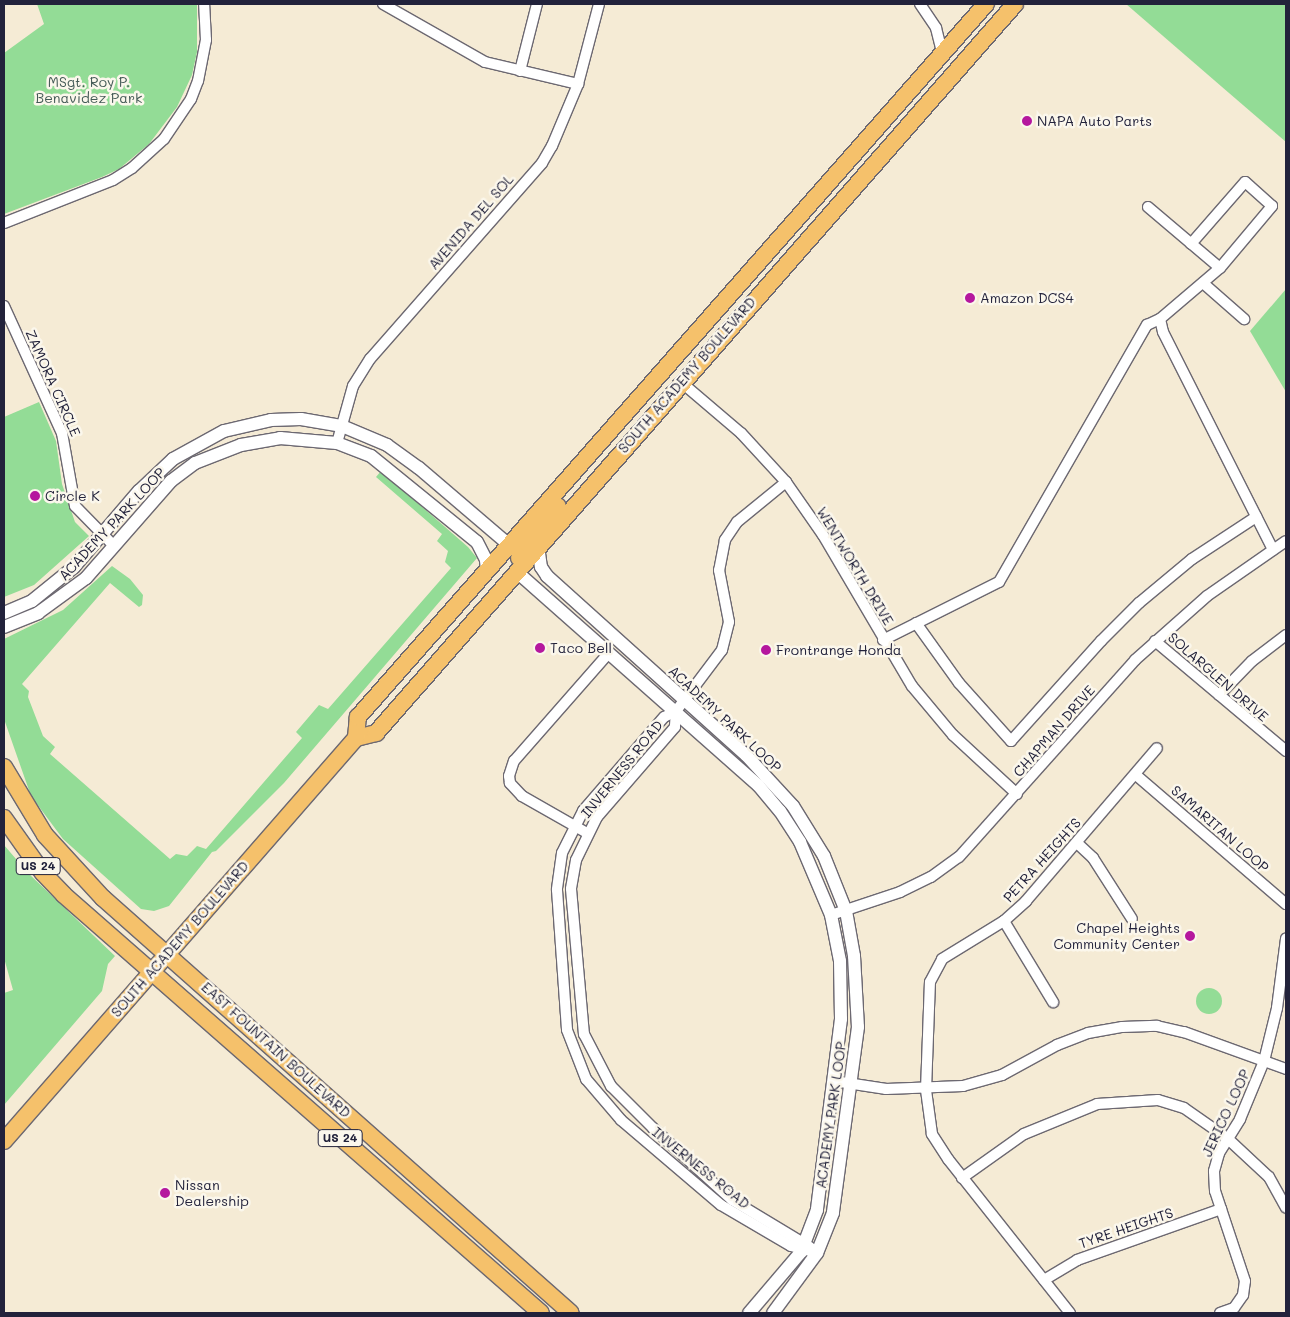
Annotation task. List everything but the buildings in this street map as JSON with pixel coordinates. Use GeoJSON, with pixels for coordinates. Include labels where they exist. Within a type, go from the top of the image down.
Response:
{"type":"FeatureCollection","features":[{"type":"Feature","properties":{"kind":"highway","name":"SOUTH ACADEMY BOULEVARD"},"geometry":{"type":"LineString","coordinates":[[356,738],[358,718],[646,388],[986,4]]}},
{"type":"Feature","properties":{"kind":"highway","name":"SOUTH ACADEMY BOULEVARD"},"geometry":{"type":"LineString","coordinates":[[4,1141],[356,738],[376,733],[681,382],[1016,4]]}},
{"type":"Feature","properties":{"kind":"highway"},"geometry":{"type":"LineString","coordinates":[[517,572],[526,542],[644,406],[646,388]]}},
{"type":"Feature","properties":{"kind":"highway"},"geometry":{"type":"LineString","coordinates":[[422,680],[437,646],[504,570],[509,544]]}},
{"type":"Feature","properties":{"kind":"highway","name":"EAST FOUNTAIN BOULEVARD"},"geometry":{"type":"LineString","coordinates":[[4,767],[40,827],[68,863],[571,1313]]}},
{"type":"Feature","properties":{"kind":"highway","name":"EAST FOUNTAIN BOULEVARD"},"geometry":{"type":"LineString","coordinates":[[4,818],[43,873],[151,973],[541,1313]]}},
{"type":"Feature","properties":{"kind":"street"},"geometry":{"type":"LineString","coordinates":[[4,223],[113,180],[132,168],[164,139],[191,99],[198,81],[206,40],[204,4]]}},
{"type":"Feature","properties":{"kind":"street"},"geometry":{"type":"LineString","coordinates":[[383,4],[432,29],[464,52],[485,62],[578,84]]}},
{"type":"Feature","properties":{"kind":"street"},"geometry":{"type":"LineString","coordinates":[[520,71],[537,4]]}},
{"type":"Feature","properties":{"kind":"street","name":"AVENIDA DEL SOL"},"geometry":{"type":"LineString","coordinates":[[337,443],[353,386],[361,372],[542,162],[563,124],[578,84],[598,4]]}},
{"type":"Feature","properties":{"kind":"street"},"geometry":{"type":"LineString","coordinates":[[920,4],[936,28],[942,52]]}},
{"type":"Feature","properties":{"kind":"street"},"geometry":{"type":"LineString","coordinates":[[883,640],[999,582],[1147,325],[1160,319],[1220,268],[1272,206],[1245,182],[1191,244]]}},
{"type":"Feature","properties":{"kind":"street"},"geometry":{"type":"LineString","coordinates":[[1148,207],[1220,268]]}},
{"type":"Feature","properties":{"kind":"street"},"geometry":{"type":"LineString","coordinates":[[1203,283],[1244,319]]}},
{"type":"Feature","properties":{"kind":"street","name":"ZAMORA CIRCLE"},"geometry":{"type":"LineString","coordinates":[[4,306],[62,433],[75,506],[102,536],[114,546]]}},
{"type":"Feature","properties":{"kind":"street"},"geometry":{"type":"LineString","coordinates":[[1160,319],[1163,332],[1272,550]]}},
{"type":"Feature","properties":{"kind":"street","name":"WENTWORTH DRIVE"},"geometry":{"type":"LineString","coordinates":[[681,382],[740,433],[786,482],[823,535],[883,640],[912,686],[939,720],[1017,794]]}},
{"type":"Feature","properties":{"kind":"street","name":"ACADEMY PARK LOOP"},"geometry":{"type":"LineString","coordinates":[[4,613],[47,591],[102,536],[158,472],[204,439],[238,426],[271,420],[302,420],[342,426],[403,455],[509,544]]}},
{"type":"Feature","properties":{"kind":"street","name":"ACADEMY PARK LOOP"},"geometry":{"type":"LineString","coordinates":[[4,627],[54,603],[86,578],[171,481],[215,452],[280,438],[337,443],[371,456],[428,499],[477,542],[486,560],[487,572]]}},
{"type":"Feature","properties":{"kind":"street"},"geometry":{"type":"LineString","coordinates":[[680,706],[717,658],[728,632],[728,611],[719,570],[725,540],[742,517],[786,482]]}},
{"type":"Feature","properties":{"kind":"street"},"geometry":{"type":"LineString","coordinates":[[916,623],[959,683],[1011,741],[1126,614],[1192,559],[1256,517]]}},
{"type":"Feature","properties":{"kind":"street","name":"CHAPMAN DRIVE"},"geometry":{"type":"LineString","coordinates":[[831,914],[890,897],[946,867],[970,847],[1155,641],[1207,596],[1286,541]]}},
{"type":"Feature","properties":{"kind":"street","name":"ACADEMY PARK LOOP"},"geometry":{"type":"LineString","coordinates":[[538,546],[541,567],[548,576],[680,706],[780,811],[814,869],[831,914],[841,982],[842,1019],[818,1201],[803,1248],[750,1313]]}},
{"type":"Feature","properties":{"kind":"street","name":"ACADEMY PARK LOOP"},"geometry":{"type":"LineString","coordinates":[[517,572],[609,653],[746,755],[793,806],[824,856],[846,910],[854,956],[858,1002],[850,1084],[833,1213],[817,1253],[773,1313]]}},
{"type":"Feature","properties":{"kind":"street"},"geometry":{"type":"LineString","coordinates":[[1219,695],[1258,656],[1286,635]]}},
{"type":"Feature","properties":{"kind":"street","name":"SOLARGLEN DRIVE"},"geometry":{"type":"LineString","coordinates":[[1155,641],[1286,751]]}},
{"type":"Feature","properties":{"kind":"street"},"geometry":{"type":"LineString","coordinates":[[587,833],[522,796],[510,783],[510,768],[609,653]]}},
{"type":"Feature","properties":{"kind":"street","name":"INVERNESS ROAD"},"geometry":{"type":"LineString","coordinates":[[680,706],[664,717],[583,811],[574,826],[558,867],[559,939],[567,1030],[586,1078],[621,1120],[721,1205],[753,1227],[817,1253]]}},
{"type":"Feature","properties":{"kind":"street","name":"INVERNESS ROAD"},"geometry":{"type":"LineString","coordinates":[[680,706],[675,727],[587,833],[576,860],[572,889],[584,1034],[598,1065],[611,1086],[628,1105],[732,1200],[803,1248]]}},
{"type":"Feature","properties":{"kind":"street","name":"PETRA HEIGHTS"},"geometry":{"type":"LineString","coordinates":[[926,1090],[930,982],[935,969],[942,959],[1004,921],[1077,843],[1157,748]]}},
{"type":"Feature","properties":{"kind":"street","name":"SAMARITAN LOOP"},"geometry":{"type":"LineString","coordinates":[[1136,775],[1286,904]]}},
{"type":"Feature","properties":{"kind":"street"},"geometry":{"type":"LineString","coordinates":[[1077,843],[1093,858],[1132,919]]}},
{"type":"Feature","properties":{"kind":"street"},"geometry":{"type":"LineString","coordinates":[[1004,921],[1053,1002]]}},
{"type":"Feature","properties":{"kind":"street","name":"JERICO LOOP"},"geometry":{"type":"LineString","coordinates":[[1220,1313],[1234,1308],[1243,1295],[1245,1281],[1221,1209],[1214,1171],[1227,1138],[1240,1119],[1264,1061],[1282,1009],[1286,939]]}},
{"type":"Feature","properties":{"kind":"street"},"geometry":{"type":"LineString","coordinates":[[834,1081],[926,1090],[963,1086],[1002,1075],[1057,1045],[1088,1033],[1122,1027],[1156,1026],[1184,1032],[1286,1069]]}},
{"type":"Feature","properties":{"kind":"street"},"geometry":{"type":"LineString","coordinates":[[926,1090],[932,1134],[962,1178],[1070,1313]]}},
{"type":"Feature","properties":{"kind":"street"},"geometry":{"type":"LineString","coordinates":[[962,1178],[1024,1134],[1097,1104],[1158,1100],[1184,1108],[1227,1138],[1269,1177],[1286,1208]]}},
{"type":"Feature","properties":{"kind":"street","name":"TYRE HEIGHTS"},"geometry":{"type":"LineString","coordinates":[[1044,1280],[1077,1260],[1221,1209]]}},
{"type":"Feature","properties":{"kind":"green space","name":"MSgt. Roy P. Benavidez Park"},"geometry":{"type":"Polygon","coordinates":[[[37,4],[197,4],[197,52],[192,75],[177,107],[149,144],[119,169],[4,214],[4,53],[44,24],[37,4]]]}},
{"type":"Feature","properties":{"kind":"green space"},"geometry":{"type":"Polygon","coordinates":[[[1126,4],[1286,4],[1286,142],[1229,93],[1126,4]]]}},
{"type":"Feature","properties":{"kind":"green space"},"geometry":{"type":"Polygon","coordinates":[[[1286,289],[1286,392],[1250,331],[1286,289]]]}},
{"type":"Feature","properties":{"kind":"green space"},"geometry":{"type":"Polygon","coordinates":[[[39,402],[56,441],[62,484],[75,522],[89,536],[34,585],[4,597],[4,417],[39,402]]]}},
{"type":"Feature","properties":{"kind":"green space"},"geometry":{"type":"Polygon","coordinates":[[[381,471],[468,547],[477,558],[284,783],[216,851],[212,852],[169,906],[154,911],[141,909],[63,839],[31,796],[4,719],[4,639],[63,610],[112,566],[130,579],[143,595],[142,605],[139,607],[110,583],[22,684],[29,691],[28,697],[43,736],[55,747],[50,754],[170,859],[176,854],[187,856],[197,846],[206,849],[302,738],[296,732],[319,705],[328,709],[451,568],[445,562],[448,551],[437,541],[442,534],[376,477],[381,471]]]}},
{"type":"Feature","properties":{"kind":"green space"},"geometry":{"type":"Polygon","coordinates":[[[4,845],[28,873],[115,956],[108,964],[102,991],[4,1105],[4,993],[13,990],[4,958],[4,845]]]}},
{"type":"Feature","properties":{"kind":"green space"},"geometry":{"type":"Polygon","coordinates":[[[1209,988],[1219,991],[1222,1001],[1219,1011],[1209,1014],[1199,1011],[1196,1001],[1199,991],[1209,988]]]}},
{"type":"Feature","properties":{"kind":"place","name":"NAPA Auto Parts"},"geometry":{"type":"Point","coordinates":[1027,121]}},
{"type":"Feature","properties":{"kind":"place","name":"Amazon DCS4"},"geometry":{"type":"Point","coordinates":[970,298]}},
{"type":"Feature","properties":{"kind":"place","name":"Circle K"},"geometry":{"type":"Point","coordinates":[35,496]}},
{"type":"Feature","properties":{"kind":"place","name":"Taco Bell"},"geometry":{"type":"Point","coordinates":[540,648]}},
{"type":"Feature","properties":{"kind":"place","name":"Frontrange Honda"},"geometry":{"type":"Point","coordinates":[766,650]}},
{"type":"Feature","properties":{"kind":"place","name":"Chapel Heights Community Center"},"geometry":{"type":"Point","coordinates":[1190,936]}},
{"type":"Feature","properties":{"kind":"place","name":"Nissan Dealership"},"geometry":{"type":"Point","coordinates":[165,1193]}}]}
